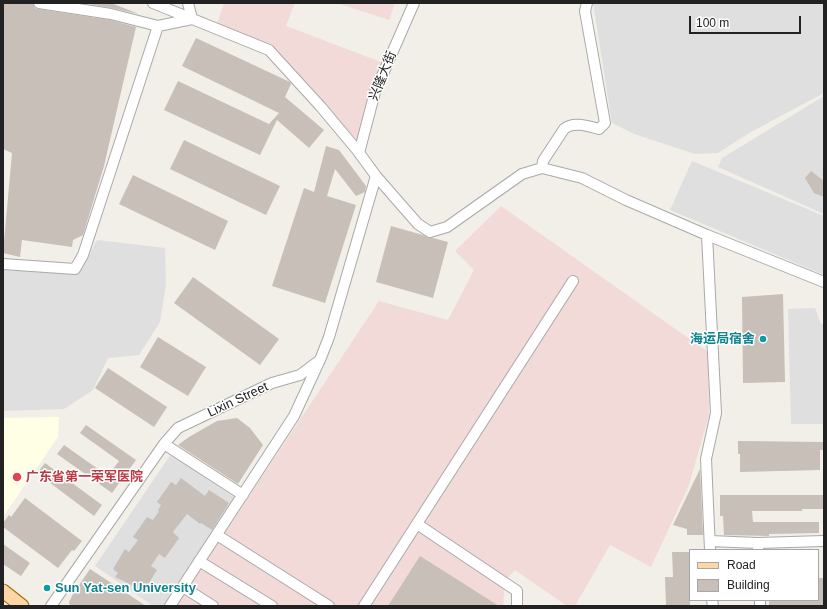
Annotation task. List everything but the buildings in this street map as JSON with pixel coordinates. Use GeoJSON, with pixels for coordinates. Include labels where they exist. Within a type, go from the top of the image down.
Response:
{"type":"FeatureCollection","features":[{"type":"Feature","properties":{"kind":"main road"},"geometry":{"type":"LineString","coordinates":[[3,591],[22,606]]}},
{"type":"Feature","properties":{"kind":"street"},"geometry":{"type":"LineString","coordinates":[[39,3],[111,14],[158,26],[192,19]]}},
{"type":"Feature","properties":{"kind":"street"},"geometry":{"type":"LineString","coordinates":[[153,3],[269,50],[293,75],[359,152],[376,176],[418,224],[430,232],[447,227],[522,174],[542,168],[582,178],[626,200],[707,235],[824,282]]}},
{"type":"Feature","properties":{"kind":"street"},"geometry":{"type":"LineString","coordinates":[[188,3],[192,19]]}},
{"type":"Feature","properties":{"kind":"street","name":"兴隆大街"},"geometry":{"type":"LineString","coordinates":[[359,152],[375,92],[414,3]]}},
{"type":"Feature","properties":{"kind":"street"},"geometry":{"type":"LineString","coordinates":[[542,168],[543,162],[568,125],[577,124],[599,128],[605,123],[585,11],[587,3]]}},
{"type":"Feature","properties":{"kind":"street"},"geometry":{"type":"LineString","coordinates":[[3,264],[74,269],[85,248],[158,26]]}},
{"type":"Feature","properties":{"kind":"street"},"geometry":{"type":"LineString","coordinates":[[170,606],[294,416],[320,360],[328,337],[376,176]]}},
{"type":"Feature","properties":{"kind":"street"},"geometry":{"type":"LineString","coordinates":[[707,235],[716,413],[706,459],[710,545],[758,546],[824,541]]}},
{"type":"Feature","properties":{"kind":"street"},"geometry":{"type":"LineString","coordinates":[[364,606],[573,280]]}},
{"type":"Feature","properties":{"kind":"street","name":"Lixin Street"},"geometry":{"type":"LineString","coordinates":[[51,606],[164,444],[178,428],[272,383],[300,375],[320,360]]}},
{"type":"Feature","properties":{"kind":"street"},"geometry":{"type":"LineString","coordinates":[[164,444],[243,495]]}},
{"type":"Feature","properties":{"kind":"street"},"geometry":{"type":"LineString","coordinates":[[417,524],[517,591],[517,606]]}},
{"type":"Feature","properties":{"kind":"street"},"geometry":{"type":"LineString","coordinates":[[217,534],[329,606]]}},
{"type":"Feature","properties":{"kind":"street"},"geometry":{"type":"LineString","coordinates":[[199,561],[272,606]]}},
{"type":"Feature","properties":{"kind":"street"},"geometry":{"type":"LineString","coordinates":[[182,587],[213,606]]}},
{"type":"Feature","properties":{"kind":"shaded area"},"geometry":{"type":"Polygon","coordinates":[[[224,3],[295,3],[286,26],[381,62],[358,141],[270,48],[216,26],[224,3]]]}},
{"type":"Feature","properties":{"kind":"shaded area"},"geometry":{"type":"Polygon","coordinates":[[[337,3],[395,3],[389,20],[337,3]]]}},
{"type":"Feature","properties":{"kind":"shaded area"},"geometry":{"type":"Polygon","coordinates":[[[593,3],[824,3],[824,93],[749,133],[718,153],[695,154],[634,134],[612,123],[593,3]]]}},
{"type":"Feature","properties":{"kind":"shaded area"},"geometry":{"type":"Polygon","coordinates":[[[824,96],[824,214],[718,167],[722,158],[824,96]]]}},
{"type":"Feature","properties":{"kind":"shaded area"},"geometry":{"type":"Polygon","coordinates":[[[692,161],[824,216],[824,275],[670,210],[692,161]]]}},
{"type":"Feature","properties":{"kind":"shaded area"},"geometry":{"type":"Polygon","coordinates":[[[501,206],[708,352],[709,415],[689,485],[651,567],[610,545],[575,606],[567,606],[515,570],[505,581],[503,606],[176,606],[379,301],[448,320],[474,270],[455,251],[501,206]]]}},
{"type":"Feature","properties":{"kind":"shaded area"},"geometry":{"type":"Polygon","coordinates":[[[97,240],[165,248],[166,284],[160,322],[139,355],[108,358],[93,390],[64,409],[3,411],[3,270],[74,272],[85,263],[97,240]]]}},
{"type":"Feature","properties":{"kind":"shaded area"},"geometry":{"type":"Polygon","coordinates":[[[815,308],[821,324],[824,324],[824,424],[791,424],[788,309],[815,308]]]}},
{"type":"Feature","properties":{"kind":"shaded area","name":"广东省第一荣军医院"},"geometry":{"type":"Polygon","coordinates":[[[59,417],[58,437],[3,517],[3,418],[59,417]]]}},
{"type":"Feature","properties":{"kind":"shaded area"},"geometry":{"type":"Polygon","coordinates":[[[171,454],[237,499],[164,606],[153,606],[95,566],[171,454]]]}},
{"type":"Feature","properties":{"kind":"place","name":"海运局宿舍"},"geometry":{"type":"Point","coordinates":[763,339]}},
{"type":"Feature","properties":{"kind":"place","name":"广东省第一荣军医院"},"geometry":{"type":"Point","coordinates":[17,477]}},
{"type":"Feature","properties":{"kind":"place","name":"Sun Yat-sen University"},"geometry":{"type":"Point","coordinates":[47,588]}}]}
